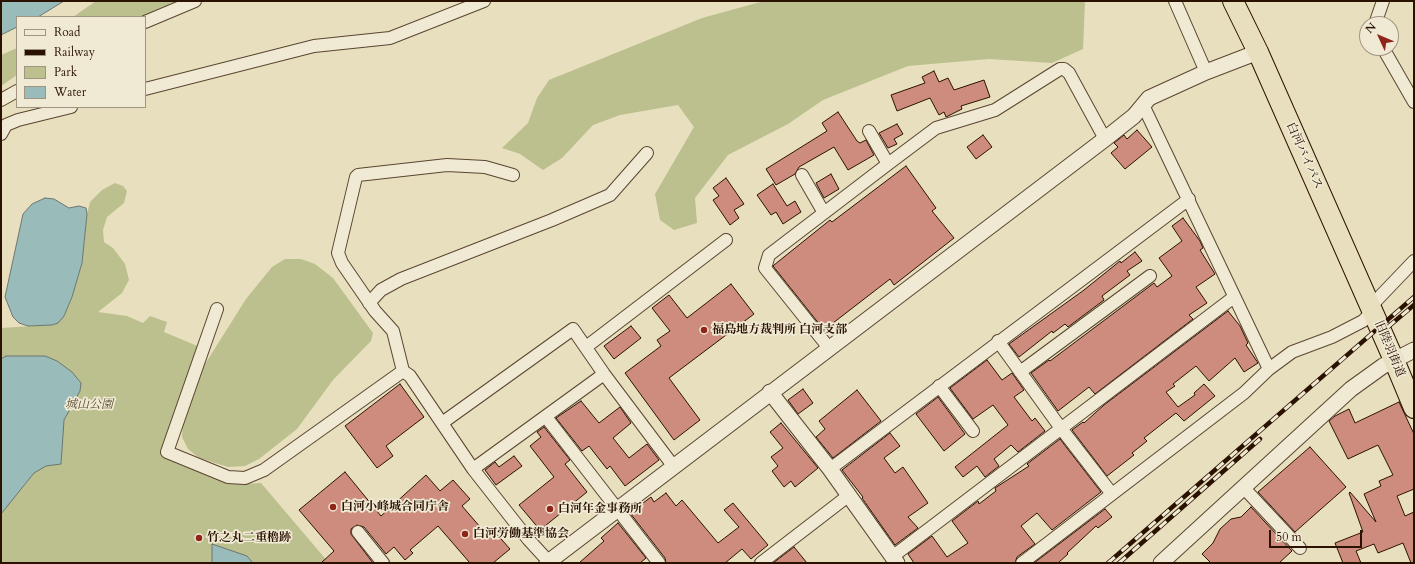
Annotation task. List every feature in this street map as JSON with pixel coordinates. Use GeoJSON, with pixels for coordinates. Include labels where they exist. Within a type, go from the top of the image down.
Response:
{"type":"FeatureCollection","features":[{"type":"Feature","properties":{"kind":"highway","name":"白河バイパス"},"geometry":{"type":"LineString","coordinates":[[1233,1],[1258,52],[1372,309]]}},
{"type":"Feature","properties":{"kind":"highway","name":"旧陸羽街道"},"geometry":{"type":"LineString","coordinates":[[1372,309],[1414,408]]}},
{"type":"Feature","properties":{"kind":"street"},"geometry":{"type":"LineString","coordinates":[[146,22],[195,1]]}},
{"type":"Feature","properties":{"kind":"street"},"geometry":{"type":"LineString","coordinates":[[146,89],[314,46],[390,38],[484,1]]}},
{"type":"Feature","properties":{"kind":"street"},"geometry":{"type":"LineString","coordinates":[[1175,1],[1206,72]]}},
{"type":"Feature","properties":{"kind":"street"},"geometry":{"type":"LineString","coordinates":[[1378,16],[1383,1]]}},
{"type":"Feature","properties":{"kind":"street"},"geometry":{"type":"LineString","coordinates":[[513,175],[486,167],[447,165],[358,175],[356,177],[338,253],[342,263],[369,303],[393,330],[403,371],[410,376],[473,469],[528,539],[549,563],[770,392],[1105,139],[1134,116],[1149,98],[1206,72],[1258,52]]}},
{"type":"Feature","properties":{"kind":"street"},"geometry":{"type":"LineString","coordinates":[[1388,56],[1414,102]]}},
{"type":"Feature","properties":{"kind":"street"},"geometry":{"type":"LineString","coordinates":[[829,348],[765,268],[769,255],[888,164],[936,128],[996,110],[1060,69],[1064,69],[1069,73],[1105,139]]}},
{"type":"Feature","properties":{"kind":"street"},"geometry":{"type":"LineString","coordinates":[[1,100],[16,92]]}},
{"type":"Feature","properties":{"kind":"street"},"geometry":{"type":"LineString","coordinates":[[1143,105],[1189,199],[1234,297],[1270,369]]}},
{"type":"Feature","properties":{"kind":"street"},"geometry":{"type":"LineString","coordinates":[[1,134],[6,125],[18,120],[67,108]]}},
{"type":"Feature","properties":{"kind":"street"},"geometry":{"type":"LineString","coordinates":[[869,131],[888,164]]}},
{"type":"Feature","properties":{"kind":"street"},"geometry":{"type":"LineString","coordinates":[[369,303],[381,290],[401,279],[552,220],[610,195],[647,153]]}},
{"type":"Feature","properties":{"kind":"street"},"geometry":{"type":"LineString","coordinates":[[802,175],[824,213]]}},
{"type":"Feature","properties":{"kind":"street"},"geometry":{"type":"LineString","coordinates":[[830,469],[998,341],[1189,199]]}},
{"type":"Feature","properties":{"kind":"street"},"geometry":{"type":"LineString","coordinates":[[586,347],[726,240]]}},
{"type":"Feature","properties":{"kind":"street"},"geometry":{"type":"LineString","coordinates":[[1022,563],[1244,393],[1270,369],[1292,352],[1332,337],[1362,321],[1414,261]]}},
{"type":"Feature","properties":{"kind":"street"},"geometry":{"type":"LineString","coordinates":[[1020,372],[1150,276]]}},
{"type":"Feature","properties":{"kind":"street"},"geometry":{"type":"LineString","coordinates":[[770,392],[830,469],[894,560],[1060,427],[1234,297]]}},
{"type":"Feature","properties":{"kind":"street"},"geometry":{"type":"LineString","coordinates":[[217,309],[166,452],[228,477],[245,478],[264,470],[403,371]]}},
{"type":"Feature","properties":{"kind":"street"},"geometry":{"type":"LineString","coordinates":[[442,423],[573,329],[604,374],[674,467]]}},
{"type":"Feature","properties":{"kind":"street"},"geometry":{"type":"LineString","coordinates":[[998,341],[1060,427],[1112,494]]}},
{"type":"Feature","properties":{"kind":"street"},"geometry":{"type":"LineString","coordinates":[[1161,563],[1352,389],[1394,360],[1414,350]]}},
{"type":"Feature","properties":{"kind":"street"},"geometry":{"type":"LineString","coordinates":[[473,469],[604,374]]}},
{"type":"Feature","properties":{"kind":"street"},"geometry":{"type":"LineString","coordinates":[[939,386],[973,431]]}},
{"type":"Feature","properties":{"kind":"street"},"geometry":{"type":"LineString","coordinates":[[546,417],[658,563]]}},
{"type":"Feature","properties":{"kind":"street"},"geometry":{"type":"LineString","coordinates":[[1243,487],[1300,548]]}},
{"type":"Feature","properties":{"kind":"street"},"geometry":{"type":"LineString","coordinates":[[761,563],[848,496]]}},
{"type":"Feature","properties":{"kind":"street"},"geometry":{"type":"LineString","coordinates":[[358,532],[384,563]]}},
{"type":"Feature","properties":{"kind":"green space"},"geometry":{"type":"Polygon","coordinates":[[[96,1],[181,1],[144,16],[74,16],[96,1]]]}},
{"type":"Feature","properties":{"kind":"green space"},"geometry":{"type":"Polygon","coordinates":[[[764,1],[1085,1],[1083,49],[1052,63],[989,59],[908,66],[823,100],[788,124],[728,155],[695,198],[697,223],[674,230],[660,220],[655,194],[694,127],[678,105],[620,115],[593,125],[562,158],[543,170],[520,154],[502,148],[528,123],[537,98],[549,80],[702,18],[764,1]]]}},
{"type":"Feature","properties":{"kind":"green space"},"geometry":{"type":"Polygon","coordinates":[[[16,48],[16,76],[1,86],[1,55],[16,48]]]}},
{"type":"Feature","properties":{"kind":"green space","name":"城山公園"},"geometry":{"type":"Polygon","coordinates":[[[115,183],[123,186],[127,191],[124,203],[107,217],[103,230],[104,242],[113,248],[125,264],[129,280],[122,293],[98,312],[127,316],[143,323],[150,316],[167,322],[164,332],[202,348],[163,454],[243,484],[261,483],[329,563],[1,563],[1,328],[47,325],[64,316],[72,297],[82,263],[87,214],[90,202],[102,190],[115,183]]]}},
{"type":"Feature","properties":{"kind":"green space"},"geometry":{"type":"Polygon","coordinates":[[[285,259],[301,259],[315,264],[333,278],[373,333],[371,341],[333,380],[297,429],[259,459],[245,466],[228,467],[199,458],[188,449],[182,437],[183,421],[200,372],[246,299],[272,267],[285,259]]]}},
{"type":"Feature","properties":{"kind":"water"},"geometry":{"type":"Polygon","coordinates":[[[1,1],[64,1],[40,16],[16,16],[16,28],[1,35],[1,1]]]}},
{"type":"Feature","properties":{"kind":"water"},"geometry":{"type":"Polygon","coordinates":[[[45,198],[54,199],[69,208],[79,206],[86,208],[87,214],[82,263],[72,297],[64,316],[58,323],[52,325],[28,326],[19,323],[13,317],[5,297],[23,214],[32,204],[45,198]]]}},
{"type":"Feature","properties":{"kind":"water"},"geometry":{"type":"Polygon","coordinates":[[[6,356],[45,356],[57,361],[72,372],[81,383],[80,391],[64,420],[61,464],[46,466],[34,473],[1,514],[1,359],[6,356]]]}},
{"type":"Feature","properties":{"kind":"water"},"geometry":{"type":"Polygon","coordinates":[[[212,544],[247,556],[253,563],[212,563],[212,544]]]}},
{"type":"Feature","properties":{"kind":"building"},"geometry":{"type":"Polygon","coordinates":[[[934,71],[939,82],[948,78],[954,90],[984,80],[990,97],[961,106],[962,109],[946,117],[944,112],[939,115],[930,98],[897,111],[891,95],[925,83],[922,77],[934,71]]]}},
{"type":"Feature","properties":{"kind":"building"},"geometry":{"type":"Polygon","coordinates":[[[838,112],[857,141],[860,143],[866,140],[874,155],[848,170],[834,147],[799,167],[795,174],[776,185],[766,169],[827,131],[822,123],[838,112]]]}},
{"type":"Feature","properties":{"kind":"building"},"geometry":{"type":"Polygon","coordinates":[[[897,124],[903,134],[894,139],[897,144],[888,148],[879,133],[897,124]]]}},
{"type":"Feature","properties":{"kind":"building"},"geometry":{"type":"Polygon","coordinates":[[[1137,130],[1152,147],[1125,169],[1111,153],[1118,147],[1114,143],[1124,135],[1127,139],[1137,130]]]}},
{"type":"Feature","properties":{"kind":"building"},"geometry":{"type":"Polygon","coordinates":[[[983,135],[992,147],[976,159],[967,147],[983,135]]]}},
{"type":"Feature","properties":{"kind":"building"},"geometry":{"type":"Polygon","coordinates":[[[906,166],[936,208],[932,211],[954,238],[894,285],[890,279],[824,330],[773,266],[830,220],[832,222],[906,166]]]}},
{"type":"Feature","properties":{"kind":"building"},"geometry":{"type":"Polygon","coordinates":[[[831,174],[839,189],[824,198],[816,183],[831,174]]]}},
{"type":"Feature","properties":{"kind":"building"},"geometry":{"type":"Polygon","coordinates":[[[726,178],[744,204],[734,210],[739,218],[730,225],[713,200],[719,196],[713,188],[726,178]]]}},
{"type":"Feature","properties":{"kind":"building"},"geometry":{"type":"Polygon","coordinates":[[[773,184],[787,206],[795,201],[801,212],[783,224],[776,212],[771,215],[757,195],[773,184]]]}},
{"type":"Feature","properties":{"kind":"building"},"geometry":{"type":"Polygon","coordinates":[[[1183,218],[1200,241],[1203,248],[1200,250],[1215,274],[1196,287],[1207,303],[1189,315],[1193,319],[1095,394],[1089,387],[1058,411],[1031,373],[1049,360],[1050,361],[1154,283],[1157,287],[1172,276],[1159,258],[1182,241],[1172,226],[1183,218]]]}},
{"type":"Feature","properties":{"kind":"building"},"geometry":{"type":"Polygon","coordinates":[[[1135,252],[1142,261],[1127,271],[1130,275],[1102,296],[1104,300],[1068,327],[1065,324],[1053,333],[1052,331],[1019,357],[1009,344],[1084,290],[1120,261],[1121,263],[1135,252]]]}},
{"type":"Feature","properties":{"kind":"building"},"geometry":{"type":"Polygon","coordinates":[[[731,284],[754,314],[669,378],[700,420],[674,440],[625,373],[661,346],[657,340],[670,331],[652,308],[669,295],[687,318],[731,284]]]}},
{"type":"Feature","properties":{"kind":"building"},"geometry":{"type":"Polygon","coordinates":[[[1228,311],[1240,326],[1248,343],[1246,345],[1258,363],[1244,372],[1235,358],[1209,381],[1196,366],[1173,384],[1175,386],[1166,392],[1178,407],[1195,395],[1194,393],[1204,384],[1215,396],[1184,421],[1176,413],[1144,438],[1147,441],[1132,453],[1134,455],[1107,476],[1072,430],[1083,422],[1084,423],[1104,405],[1228,311]]]}},
{"type":"Feature","properties":{"kind":"building"},"geometry":{"type":"Polygon","coordinates":[[[631,326],[641,338],[614,359],[604,346],[631,326]]]}},
{"type":"Feature","properties":{"kind":"building"},"geometry":{"type":"Polygon","coordinates":[[[987,360],[1002,380],[1012,373],[1024,390],[1014,397],[1032,421],[1035,418],[1045,431],[1018,452],[1011,445],[994,459],[999,466],[985,477],[977,466],[963,477],[955,467],[1008,425],[993,405],[973,419],[950,388],[987,360]]]}},
{"type":"Feature","properties":{"kind":"building"},"geometry":{"type":"Polygon","coordinates":[[[400,384],[424,417],[386,446],[393,456],[377,468],[345,426],[400,384]]]}},
{"type":"Feature","properties":{"kind":"building"},"geometry":{"type":"Polygon","coordinates":[[[803,389],[813,403],[798,414],[788,400],[803,389]]]}},
{"type":"Feature","properties":{"kind":"building"},"geometry":{"type":"Polygon","coordinates":[[[857,390],[881,421],[833,458],[816,437],[825,429],[819,421],[857,390]]]}},
{"type":"Feature","properties":{"kind":"building"},"geometry":{"type":"Polygon","coordinates":[[[938,397],[965,434],[944,451],[916,414],[938,397]]]}},
{"type":"Feature","properties":{"kind":"building"},"geometry":{"type":"Polygon","coordinates":[[[581,401],[599,423],[620,407],[631,423],[613,438],[629,458],[647,444],[659,460],[625,486],[610,466],[607,469],[589,446],[582,451],[556,418],[581,401]]]}},
{"type":"Feature","properties":{"kind":"building"},"geometry":{"type":"Polygon","coordinates":[[[1399,402],[1414,434],[1414,489],[1397,496],[1405,516],[1414,512],[1414,563],[1411,563],[1403,543],[1378,553],[1374,544],[1356,551],[1361,563],[1343,563],[1335,543],[1363,532],[1349,493],[1350,492],[1376,522],[1364,494],[1381,486],[1379,481],[1393,475],[1378,445],[1348,459],[1329,421],[1335,416],[1349,409],[1355,423],[1399,402]]]}},
{"type":"Feature","properties":{"kind":"building"},"geometry":{"type":"Polygon","coordinates":[[[781,423],[818,468],[795,487],[791,481],[784,487],[772,471],[778,466],[771,457],[783,448],[770,432],[781,423]]]}},
{"type":"Feature","properties":{"kind":"building"},"geometry":{"type":"Polygon","coordinates":[[[544,427],[570,460],[565,464],[587,492],[540,530],[519,505],[554,477],[530,446],[541,437],[537,432],[544,427]]]}},
{"type":"Feature","properties":{"kind":"building"},"geometry":{"type":"Polygon","coordinates":[[[890,433],[900,446],[884,458],[895,473],[903,467],[928,503],[908,517],[918,528],[895,545],[862,498],[863,497],[842,470],[890,433]]]}},
{"type":"Feature","properties":{"kind":"building"},"geometry":{"type":"Polygon","coordinates":[[[1060,439],[1101,492],[1052,530],[1037,513],[1021,526],[1035,544],[1017,557],[1015,563],[914,563],[908,554],[932,536],[947,557],[968,543],[952,521],[978,501],[979,504],[996,491],[995,488],[1029,466],[1027,464],[1060,439]]]}},
{"type":"Feature","properties":{"kind":"building"},"geometry":{"type":"Polygon","coordinates":[[[1310,447],[1346,487],[1295,532],[1258,492],[1310,447]]]}},
{"type":"Feature","properties":{"kind":"building"},"geometry":{"type":"Polygon","coordinates":[[[514,456],[522,466],[496,485],[485,470],[495,462],[499,467],[514,456]]]}},
{"type":"Feature","properties":{"kind":"building"},"geometry":{"type":"Polygon","coordinates":[[[345,472],[381,516],[426,475],[440,491],[453,480],[470,499],[462,506],[488,536],[494,531],[510,549],[493,563],[470,563],[438,526],[410,550],[413,553],[405,560],[394,547],[386,554],[364,527],[357,525],[351,529],[351,534],[373,563],[321,563],[334,551],[299,510],[345,472]]]}},
{"type":"Feature","properties":{"kind":"building"},"geometry":{"type":"Polygon","coordinates":[[[666,493],[676,506],[682,500],[718,543],[739,527],[724,510],[733,503],[768,545],[751,559],[742,549],[725,563],[666,563],[665,558],[630,513],[651,497],[654,502],[666,493]]]}},
{"type":"Feature","properties":{"kind":"building"},"geometry":{"type":"Polygon","coordinates":[[[1251,507],[1292,551],[1279,563],[1211,563],[1202,554],[1213,543],[1220,529],[1231,519],[1241,517],[1251,507]]]}},
{"type":"Feature","properties":{"kind":"building"},"geometry":{"type":"Polygon","coordinates":[[[1105,509],[1112,517],[1098,528],[1096,526],[1058,563],[1034,563],[1105,509]]]}},
{"type":"Feature","properties":{"kind":"building"},"geometry":{"type":"Polygon","coordinates":[[[618,523],[646,558],[640,563],[579,563],[604,541],[601,538],[618,523]]]}},
{"type":"Feature","properties":{"kind":"building"},"geometry":{"type":"Polygon","coordinates":[[[794,547],[807,563],[773,563],[794,547]]]}},
{"type":"Feature","properties":{"kind":"railway"},"geometry":{"type":"LineString","coordinates":[[1108,563],[1414,297]]}},
{"type":"Feature","properties":{"kind":"railway"},"geometry":{"type":"LineString","coordinates":[[1388,327],[1414,305]]}},
{"type":"Feature","properties":{"kind":"railway"},"geometry":{"type":"LineString","coordinates":[[1119,563],[1260,439]]}},
{"type":"Feature","properties":{"kind":"place","name":"福島地方裁判所 白河支部"},"geometry":{"type":"Point","coordinates":[704,330]}},
{"type":"Feature","properties":{"kind":"place","name":"白河小峰城合同庁舎"},"geometry":{"type":"Point","coordinates":[333,507]}},
{"type":"Feature","properties":{"kind":"place","name":"白河年金事務所"},"geometry":{"type":"Point","coordinates":[550,509]}},
{"type":"Feature","properties":{"kind":"place","name":"白河労働基準協会"},"geometry":{"type":"Point","coordinates":[465,534]}},
{"type":"Feature","properties":{"kind":"place","name":"竹之丸二重櫓跡"},"geometry":{"type":"Point","coordinates":[199,538]}}]}
